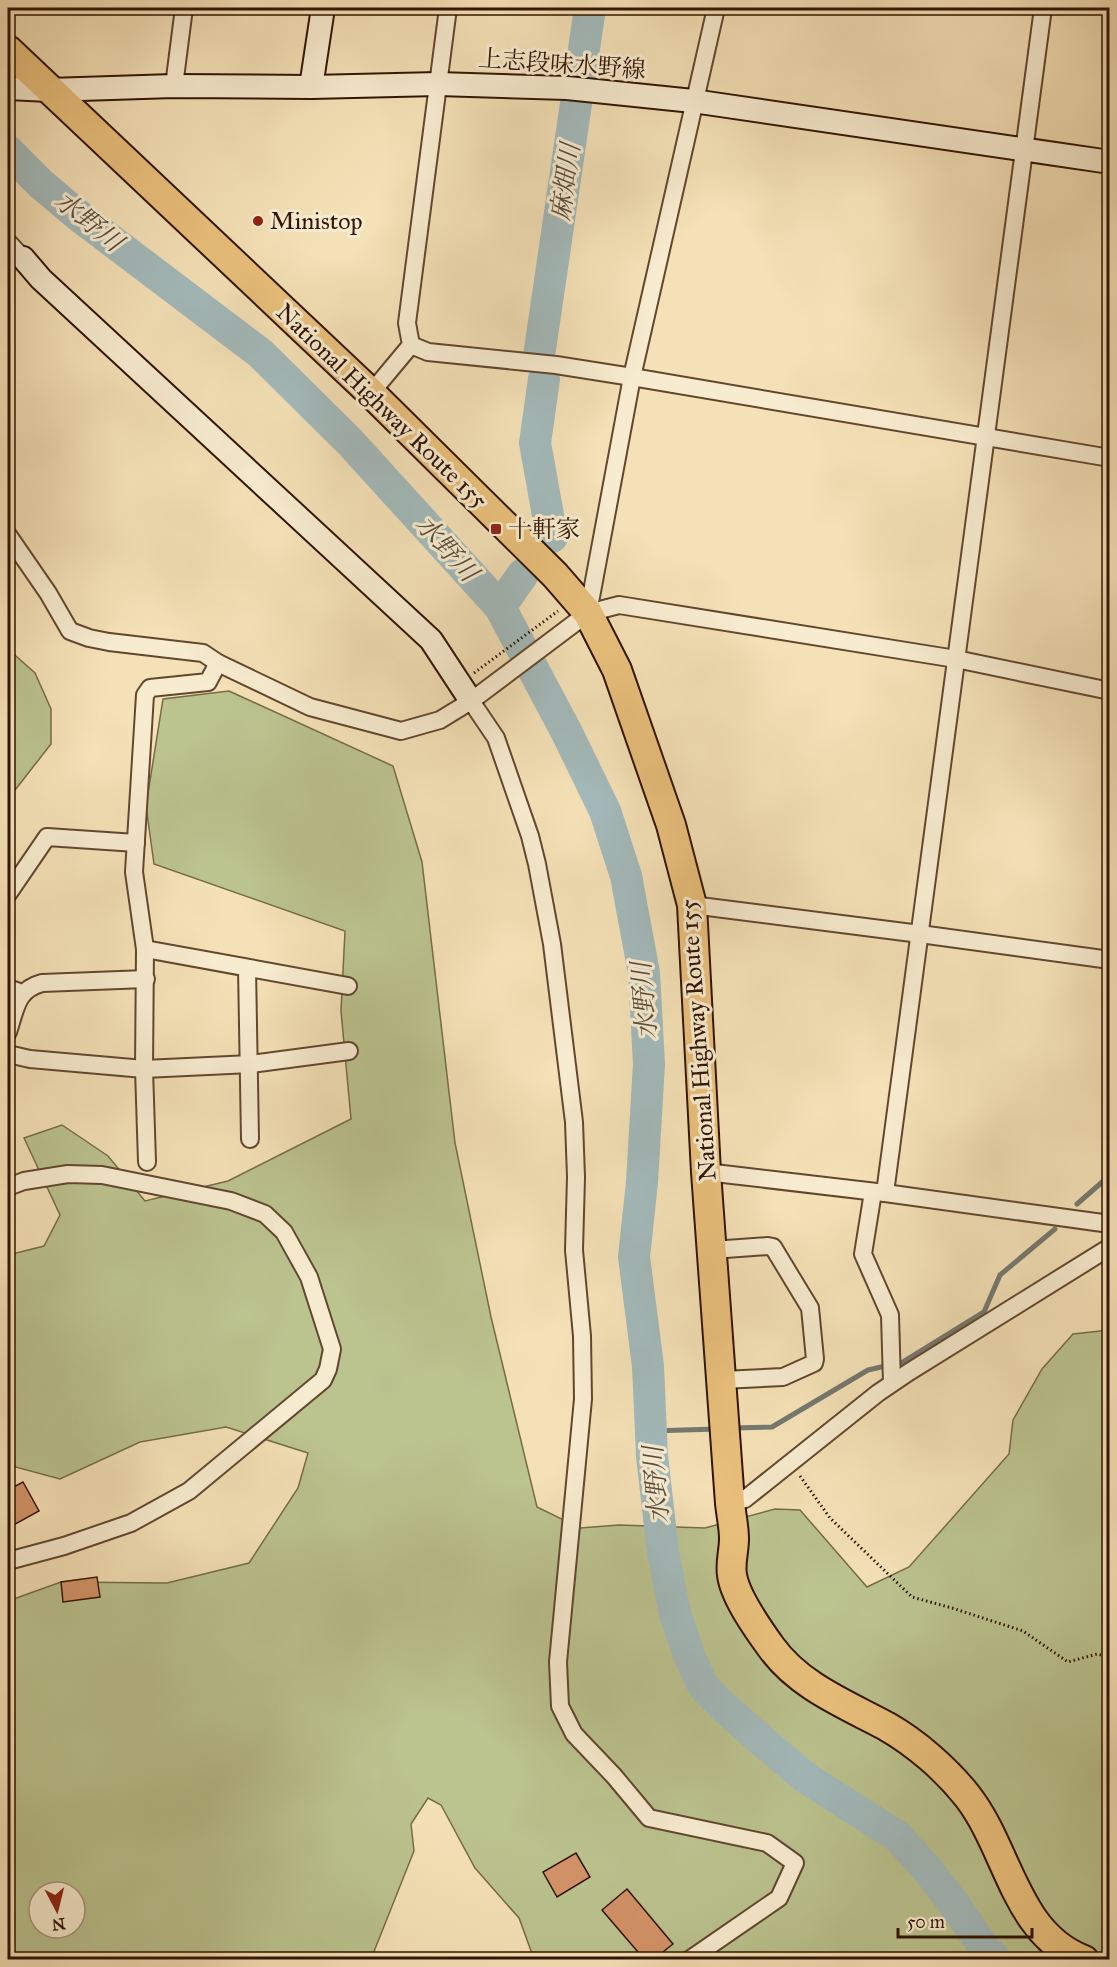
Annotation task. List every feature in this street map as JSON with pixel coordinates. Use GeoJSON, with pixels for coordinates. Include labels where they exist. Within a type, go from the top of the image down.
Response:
{"type":"FeatureCollection","features":[{"type":"Feature","properties":{"kind":"highway","name":"National Highway Route 155"},"geometry":{"type":"LineString","coordinates":[[8,50],[371,393],[555,575],[574,615],[617,670],[671,825],[693,905],[706,1172],[734,1540],[732,1576],[741,1599],[783,1662],[824,1695],[888,1728],[941,1766],[969,1798],[991,1833],[1012,1884],[1025,1908],[1057,1946],[1084,1959]]}},
{"type":"Feature","properties":{"kind":"street"},"geometry":{"type":"LineString","coordinates":[[174,86],[184,8]]}},
{"type":"Feature","properties":{"kind":"street"},"geometry":{"type":"LineString","coordinates":[[311,87],[323,8]]}},
{"type":"Feature","properties":{"kind":"street"},"geometry":{"type":"LineString","coordinates":[[411,345],[407,323],[448,8]]}},
{"type":"Feature","properties":{"kind":"street"},"geometry":{"type":"LineString","coordinates":[[574,615],[632,376],[716,8]]}},
{"type":"Feature","properties":{"kind":"street"},"geometry":{"type":"LineString","coordinates":[[892,1383],[890,1315],[863,1254],[879,1192],[920,934],[1044,8]]}},
{"type":"Feature","properties":{"kind":"street","name":"上志段味水野線"},"geometry":{"type":"LineString","coordinates":[[11,88],[50,90],[174,86],[311,87],[438,84],[567,88],[693,101],[1110,162]]}},
{"type":"Feature","properties":{"kind":"street"},"geometry":{"type":"LineString","coordinates":[[13,253],[183,413],[431,640],[496,738],[530,836],[537,864],[552,944],[574,1122],[576,1178],[574,1250],[582,1336],[583,1399],[558,1662],[560,1706],[574,1734],[614,1776],[649,1818],[767,1843],[795,1863],[780,1898],[689,1959]]}},
{"type":"Feature","properties":{"kind":"street"},"geometry":{"type":"LineString","coordinates":[[411,345],[428,352],[556,365],[632,376],[1110,458]]}},
{"type":"Feature","properties":{"kind":"street"},"geometry":{"type":"LineString","coordinates":[[371,393],[411,345]]}},
{"type":"Feature","properties":{"kind":"street"},"geometry":{"type":"LineString","coordinates":[[8,535],[48,593],[70,631],[109,642],[203,653],[218,663],[310,707],[401,731],[440,720],[471,701],[574,615],[619,605],[956,659],[1110,691]]}},
{"type":"Feature","properties":{"kind":"street"},"geometry":{"type":"LineString","coordinates":[[147,1162],[144,1069],[146,949],[135,885],[145,695],[150,688],[208,682],[218,663]]}},
{"type":"Feature","properties":{"kind":"street"},"geometry":{"type":"LineString","coordinates":[[8,894],[47,837],[136,843]]}},
{"type":"Feature","properties":{"kind":"street"},"geometry":{"type":"LineString","coordinates":[[693,905],[1110,960]]}},
{"type":"Feature","properties":{"kind":"street"},"geometry":{"type":"LineString","coordinates":[[146,949],[348,986]]}},
{"type":"Feature","properties":{"kind":"street"},"geometry":{"type":"LineString","coordinates":[[247,968],[250,1139]]}},
{"type":"Feature","properties":{"kind":"street"},"geometry":{"type":"LineString","coordinates":[[8,1032],[15,991],[42,983],[146,979]]}},
{"type":"Feature","properties":{"kind":"street"},"geometry":{"type":"LineString","coordinates":[[8,1054],[30,1059],[144,1069],[249,1064],[349,1050]]}},
{"type":"Feature","properties":{"kind":"street"},"geometry":{"type":"LineString","coordinates":[[706,1172],[879,1192],[1110,1224]]}},
{"type":"Feature","properties":{"kind":"street"},"geometry":{"type":"LineString","coordinates":[[8,1187],[24,1181],[68,1174],[102,1175],[231,1202],[265,1214],[284,1232],[309,1277],[332,1348],[328,1369],[323,1380],[189,1491],[131,1523],[64,1546],[8,1561]]}},
{"type":"Feature","properties":{"kind":"street"},"geometry":{"type":"LineString","coordinates":[[712,1250],[773,1247],[810,1308],[815,1359],[814,1363],[783,1377],[722,1380]]}},
{"type":"Feature","properties":{"kind":"street"},"geometry":{"type":"LineString","coordinates":[[730,1503],[746,1499],[892,1383],[1110,1247]]}},
{"type":"Feature","properties":{"kind":"path"},"geometry":{"type":"LineString","coordinates":[[469,677],[574,615]]}},
{"type":"Feature","properties":{"kind":"path"},"geometry":{"type":"LineString","coordinates":[[789,1464],[830,1518],[912,1597],[1023,1631],[1068,1662],[1096,1654],[1110,1657]]}},
{"type":"Feature","properties":{"kind":"green space"},"geometry":{"type":"Polygon","coordinates":[[[8,649],[35,673],[51,709],[51,744],[8,799],[8,649]]]}},
{"type":"Feature","properties":{"kind":"green space"},"geometry":{"type":"Polygon","coordinates":[[[229,691],[393,766],[422,862],[455,1143],[491,1317],[537,1507],[580,1528],[619,1525],[705,1528],[775,1509],[800,1510],[867,1587],[909,1567],[1009,1454],[1013,1420],[1042,1369],[1073,1334],[1109,1330],[1109,1959],[534,1959],[519,1918],[475,1868],[441,1805],[428,1798],[411,1824],[414,1851],[371,1959],[8,1958],[8,1601],[61,1582],[167,1583],[249,1563],[298,1488],[308,1453],[226,1427],[140,1442],[60,1479],[8,1465],[8,1255],[44,1246],[60,1215],[24,1138],[62,1125],[108,1156],[145,1201],[228,1181],[351,1119],[341,1011],[345,931],[154,864],[146,806],[163,699],[229,691]]]}},
{"type":"Feature","properties":{"kind":"building"},"geometry":{"type":"Polygon","coordinates":[[[23,1482],[39,1511],[8,1528],[8,1490],[23,1482]]]}},
{"type":"Feature","properties":{"kind":"building"},"geometry":{"type":"Polygon","coordinates":[[[97,1577],[100,1597],[63,1602],[61,1582],[97,1577]]]}},
{"type":"Feature","properties":{"kind":"building"},"geometry":{"type":"Polygon","coordinates":[[[576,1853],[590,1877],[557,1897],[543,1872],[576,1853]]]}},
{"type":"Feature","properties":{"kind":"building"},"geometry":{"type":"Polygon","coordinates":[[[627,1889],[673,1944],[654,1959],[644,1959],[602,1910],[627,1889]]]}},
{"type":"Feature","properties":{"kind":"waterway","name":"麻畑川"},"geometry":{"type":"LineString","coordinates":[[539,356],[590,8]]}},
{"type":"Feature","properties":{"kind":"waterway","name":"水野川"},"geometry":{"type":"LineString","coordinates":[[8,151],[41,184],[79,216],[260,353],[350,442],[500,607],[566,731],[605,811],[626,876],[644,973],[649,1064],[642,1182],[634,1257],[648,1366],[652,1456],[663,1552],[675,1614],[689,1655],[703,1686],[762,1741],[806,1778],[897,1836],[927,1869],[985,1949],[996,1960]]}},
{"type":"Feature","properties":{"kind":"waterway","name":"麻畑川"},"geometry":{"type":"LineString","coordinates":[[544,379],[535,443],[552,537]]}},
{"type":"Feature","properties":{"kind":"waterway","name":"麻畑川"},"geometry":{"type":"LineString","coordinates":[[500,607],[523,574]]}},
{"type":"Feature","properties":{"kind":"waterway"},"geometry":{"type":"LineString","coordinates":[[1077,1204],[1108,1177],[1110,1169]]}},
{"type":"Feature","properties":{"kind":"waterway"},"geometry":{"type":"LineString","coordinates":[[732,1428],[772,1427],[868,1370],[903,1362],[984,1312],[1000,1275],[1055,1229]]}},
{"type":"Feature","properties":{"kind":"waterway"},"geometry":{"type":"LineString","coordinates":[[651,1431],[717,1429]]}},
{"type":"Feature","properties":{"kind":"place","name":"Ministop"},"geometry":{"type":"Point","coordinates":[258,221]}},
{"type":"Feature","properties":{"kind":"place","name":"十軒家"},"geometry":{"type":"Point","coordinates":[496,529]}}]}
